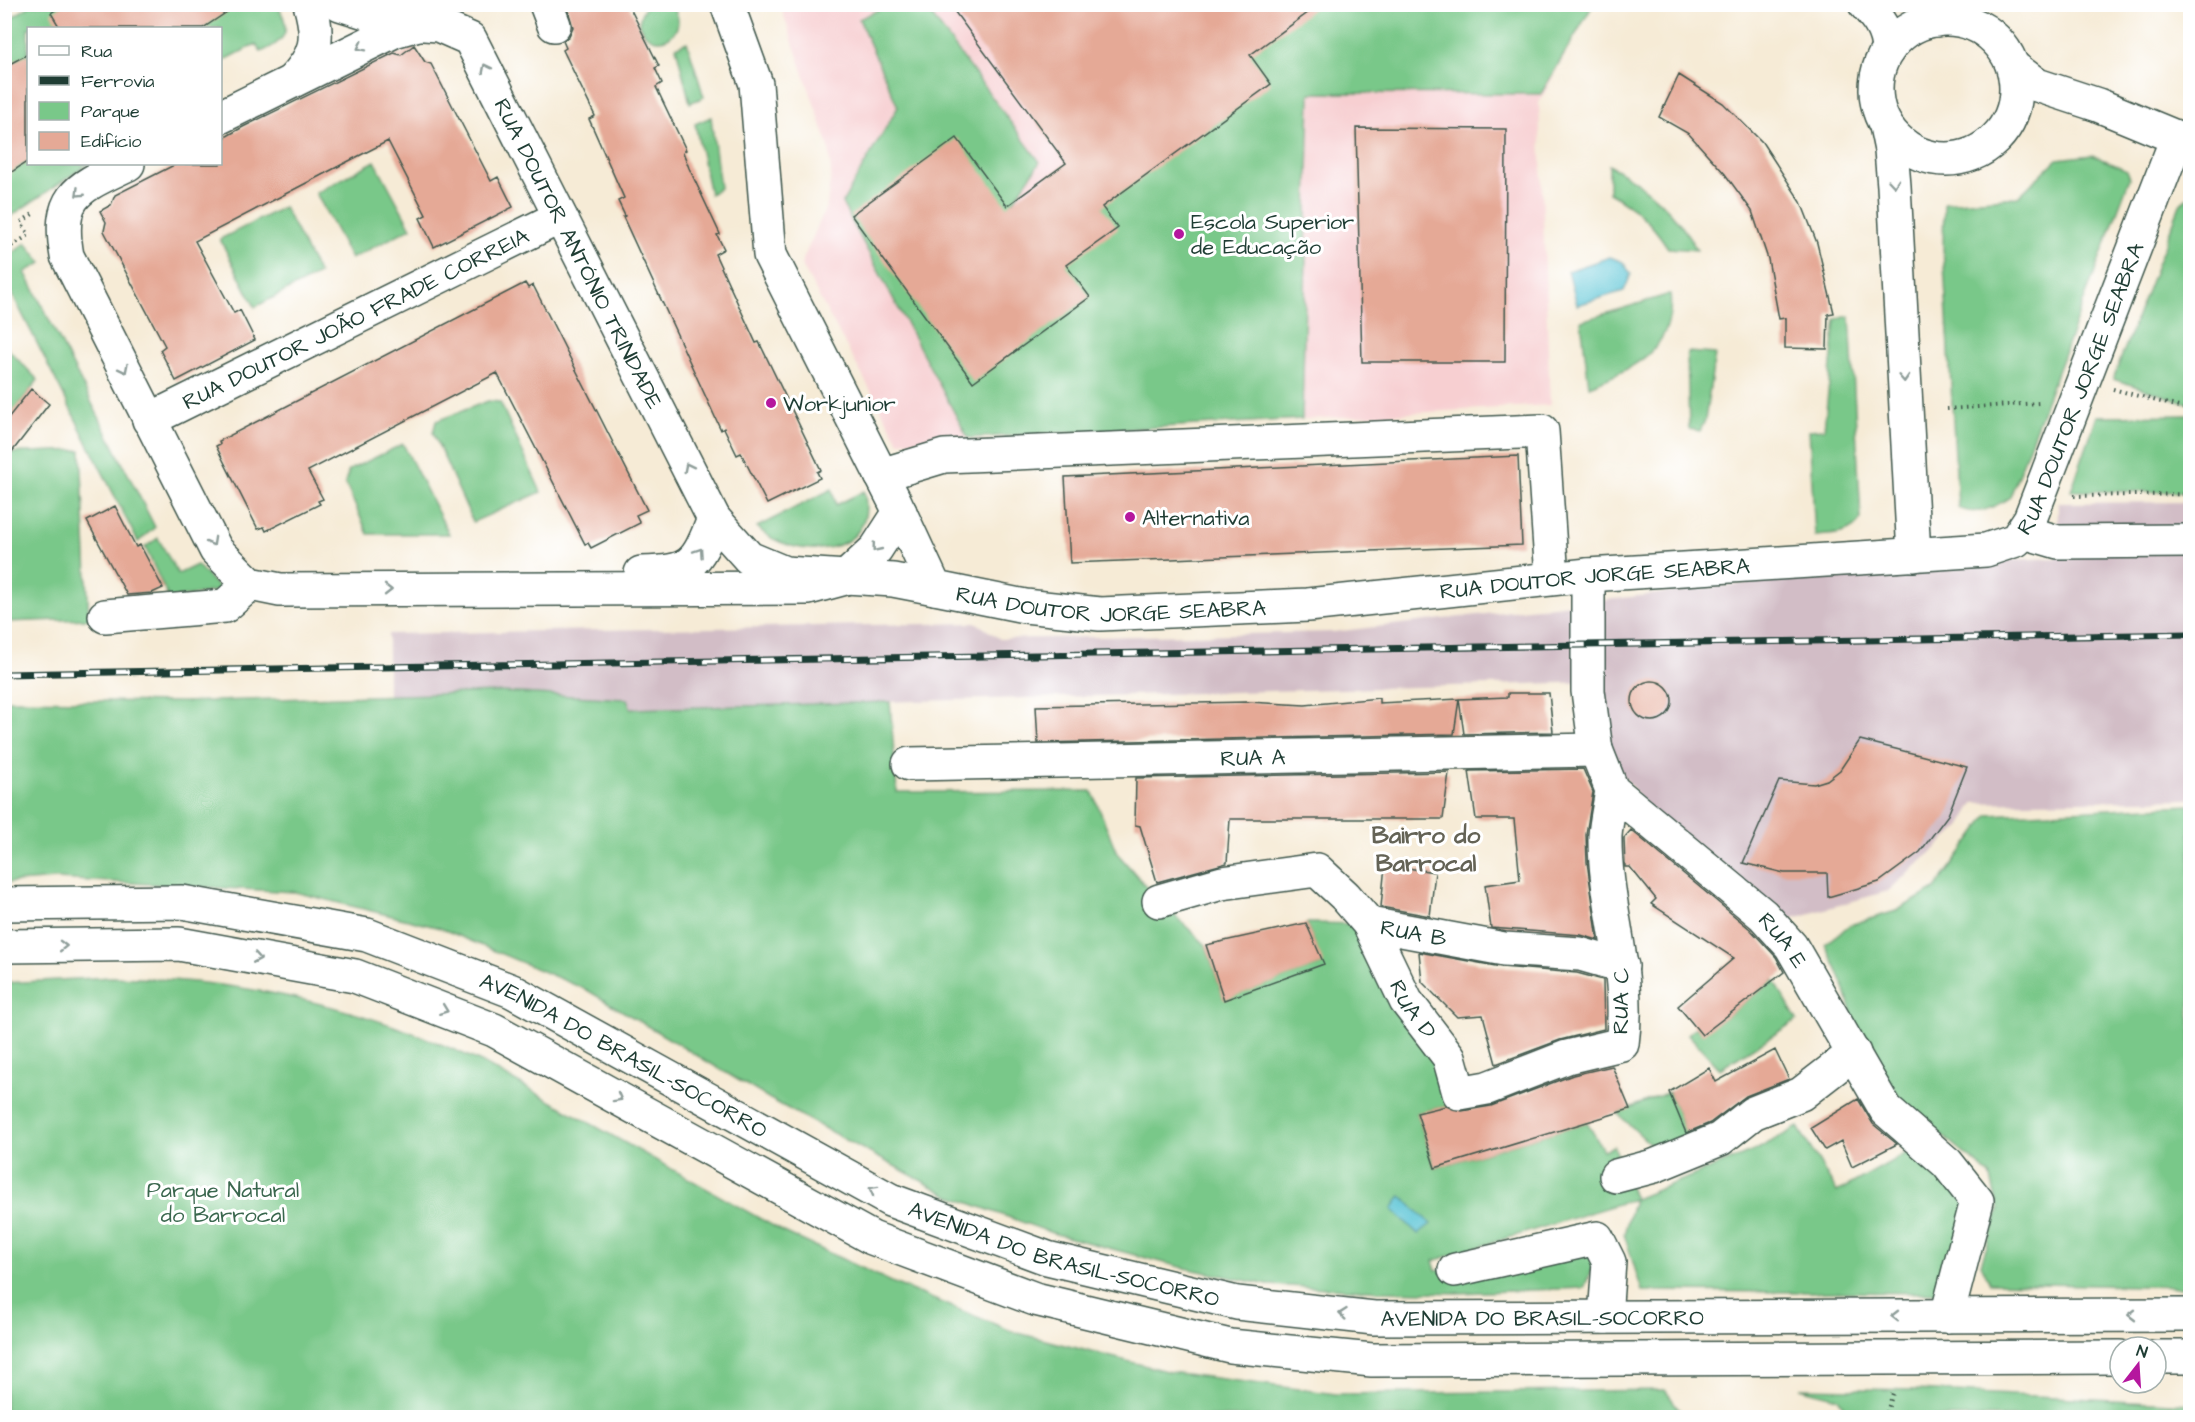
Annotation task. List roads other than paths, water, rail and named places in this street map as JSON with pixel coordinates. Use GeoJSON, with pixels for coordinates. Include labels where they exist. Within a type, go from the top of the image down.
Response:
{"type":"FeatureCollection","features":[{"type":"Feature","properties":{"kind":"street"},"geometry":{"type":"LineString","coordinates":[[290,83],[308,64],[314,51],[314,20],[310,4]]}},
{"type":"Feature","properties":{"kind":"street","name":"RUA DOUTOR ANTÓNIO TRINDADE"},"geometry":{"type":"LineString","coordinates":[[340,4],[376,18],[415,25],[438,25],[452,19],[470,39],[714,519],[749,558],[784,573],[893,580],[935,588]]}},
{"type":"Feature","properties":{"kind":"street","name":"RUA DOUTOR JORGE SEABRA"},"geometry":{"type":"LineString","coordinates":[[727,4],[756,84],[770,255],[900,512],[935,588],[1025,606],[1100,614],[1308,605],[1588,574],[1986,550],[2016,540],[2024,532],[2184,140]]}},
{"type":"Feature","properties":{"kind":"street"},"geometry":{"type":"LineString","coordinates":[[1865,4],[1880,21],[1887,36],[1888,50]]}},
{"type":"Feature","properties":{"kind":"street"},"geometry":{"type":"LineString","coordinates":[[1914,555],[1894,186],[1891,150],[1886,126],[1877,103],[1876,79],[1888,50],[1901,35],[1941,12],[1956,20],[1975,25],[1992,36],[2005,50],[2013,67],[2017,90],[2013,112],[2002,132]]}},
{"type":"Feature","properties":{"kind":"street"},"geometry":{"type":"LineString","coordinates":[[222,116],[394,31],[415,25]]}},
{"type":"Feature","properties":{"kind":"street"},"geometry":{"type":"LineString","coordinates":[[2013,67],[2037,85],[2080,101],[2098,105],[2184,140]]}},
{"type":"Feature","properties":{"kind":"street"},"geometry":{"type":"LineString","coordinates":[[1886,126],[1898,141],[1914,152],[1932,159],[1952,160],[1980,150],[2002,132],[2038,111],[2080,101]]}},
{"type":"Feature","properties":{"kind":"street"},"geometry":{"type":"LineString","coordinates":[[126,165],[75,193],[64,214],[62,230],[67,256],[216,550],[250,584],[280,590],[548,591],[808,588],[845,578],[876,549],[900,512]]}},
{"type":"Feature","properties":{"kind":"street","name":"RUA DOUTOR JOÃO FRADE CORREIA"},"geometry":{"type":"LineString","coordinates":[[149,420],[560,217]]}},
{"type":"Feature","properties":{"kind":"street"},"geometry":{"type":"LineString","coordinates":[[881,475],[944,456],[1542,431],[1552,578]]}},
{"type":"Feature","properties":{"kind":"street"},"geometry":{"type":"LineString","coordinates":[[548,591],[575,574],[672,572],[688,566],[700,553],[714,519]]}},
{"type":"Feature","properties":{"kind":"street"},"geometry":{"type":"LineString","coordinates":[[2024,532],[2058,542],[2190,541]]}},
{"type":"Feature","properties":{"kind":"street","name":"RUA E"},"geometry":{"type":"LineString","coordinates":[[1588,574],[1588,691],[1596,750],[1612,790],[1763,915],[1791,946],[1887,1110],[1947,1163],[1977,1201],[1955,1276],[1947,1316]]}},
{"type":"Feature","properties":{"kind":"street"},"geometry":{"type":"LineString","coordinates":[[105,616],[225,606],[250,584]]}},
{"type":"Feature","properties":{"kind":"street","name":"RUA A"},"geometry":{"type":"LineString","coordinates":[[909,764],[1596,750]]}},
{"type":"Feature","properties":{"kind":"street","name":"RUA C"},"geometry":{"type":"LineString","coordinates":[[1459,1093],[1487,1088],[1567,1057],[1622,1044],[1625,1023],[1622,966],[1605,835],[1612,790]]}},
{"type":"Feature","properties":{"kind":"street","name":"RUA B"},"geometry":{"type":"LineString","coordinates":[[1159,901],[1222,883],[1317,870],[1345,896],[1369,924],[1504,949],[1580,954],[1622,966]]}},
{"type":"Feature","properties":{"kind":"street","name":"AVENIDA DO BRASIL-SOCORRO"},"geometry":{"type":"LineString","coordinates":[[4,904],[182,902],[367,935],[512,991],[890,1200],[1047,1258],[1248,1305],[1374,1318],[2190,1315]]}},
{"type":"Feature","properties":{"kind":"street","name":"RUA D"},"geometry":{"type":"LineString","coordinates":[[1369,924],[1406,1001],[1449,1057],[1459,1093]]}},
{"type":"Feature","properties":{"kind":"street","name":"AVENIDA DO BRASIL-SOCORRO"},"geometry":{"type":"LineString","coordinates":[[4,946],[179,944],[355,976],[494,1030],[872,1238],[1035,1299],[1230,1346],[1372,1360],[2108,1357]]}},
{"type":"Feature","properties":{"kind":"street"},"geometry":{"type":"LineString","coordinates":[[1616,1176],[1654,1166],[1720,1139],[1753,1113],[1801,1094],[1854,1053]]}},
{"type":"Feature","properties":{"kind":"street"},"geometry":{"type":"LineString","coordinates":[[1455,1269],[1597,1238],[1609,1262],[1605,1317]]}},
{"type":"Feature","properties":{"kind":"street"},"geometry":{"type":"LineString","coordinates":[[2168,1357],[2190,1357]]}},
{"type":"Feature","properties":{"kind":"water"},"geometry":{"type":"Polygon","coordinates":[[[1610,257],[1623,262],[1631,274],[1624,291],[1577,305],[1568,271],[1610,257]]]}},
{"type":"Feature","properties":{"kind":"water"},"geometry":{"type":"Polygon","coordinates":[[[1401,1196],[1431,1224],[1418,1234],[1392,1209],[1401,1196]]]}},
{"type":"Feature","properties":{"kind":"railway"},"geometry":{"type":"LineString","coordinates":[[4,674],[2190,634]]}},
{"type":"Feature","properties":{"kind":"place","name":"Escola Superior de Educação"},"geometry":{"type":"Point","coordinates":[1179,234]}},
{"type":"Feature","properties":{"kind":"place","name":"Workjunior"},"geometry":{"type":"Point","coordinates":[771,403]}},
{"type":"Feature","properties":{"kind":"place","name":"Alternativa"},"geometry":{"type":"Point","coordinates":[1130,517]}},
{"type":"Feature","properties":{"kind":"district","name":"Bairro do Barrocal"},"geometry":{"type":"Point","coordinates":[1426,849]}},
{"type":"Feature","properties":{"kind":"park label","name":"Parque Natural do Barrocal"},"geometry":{"type":"Point","coordinates":[223,1202]}}]}
